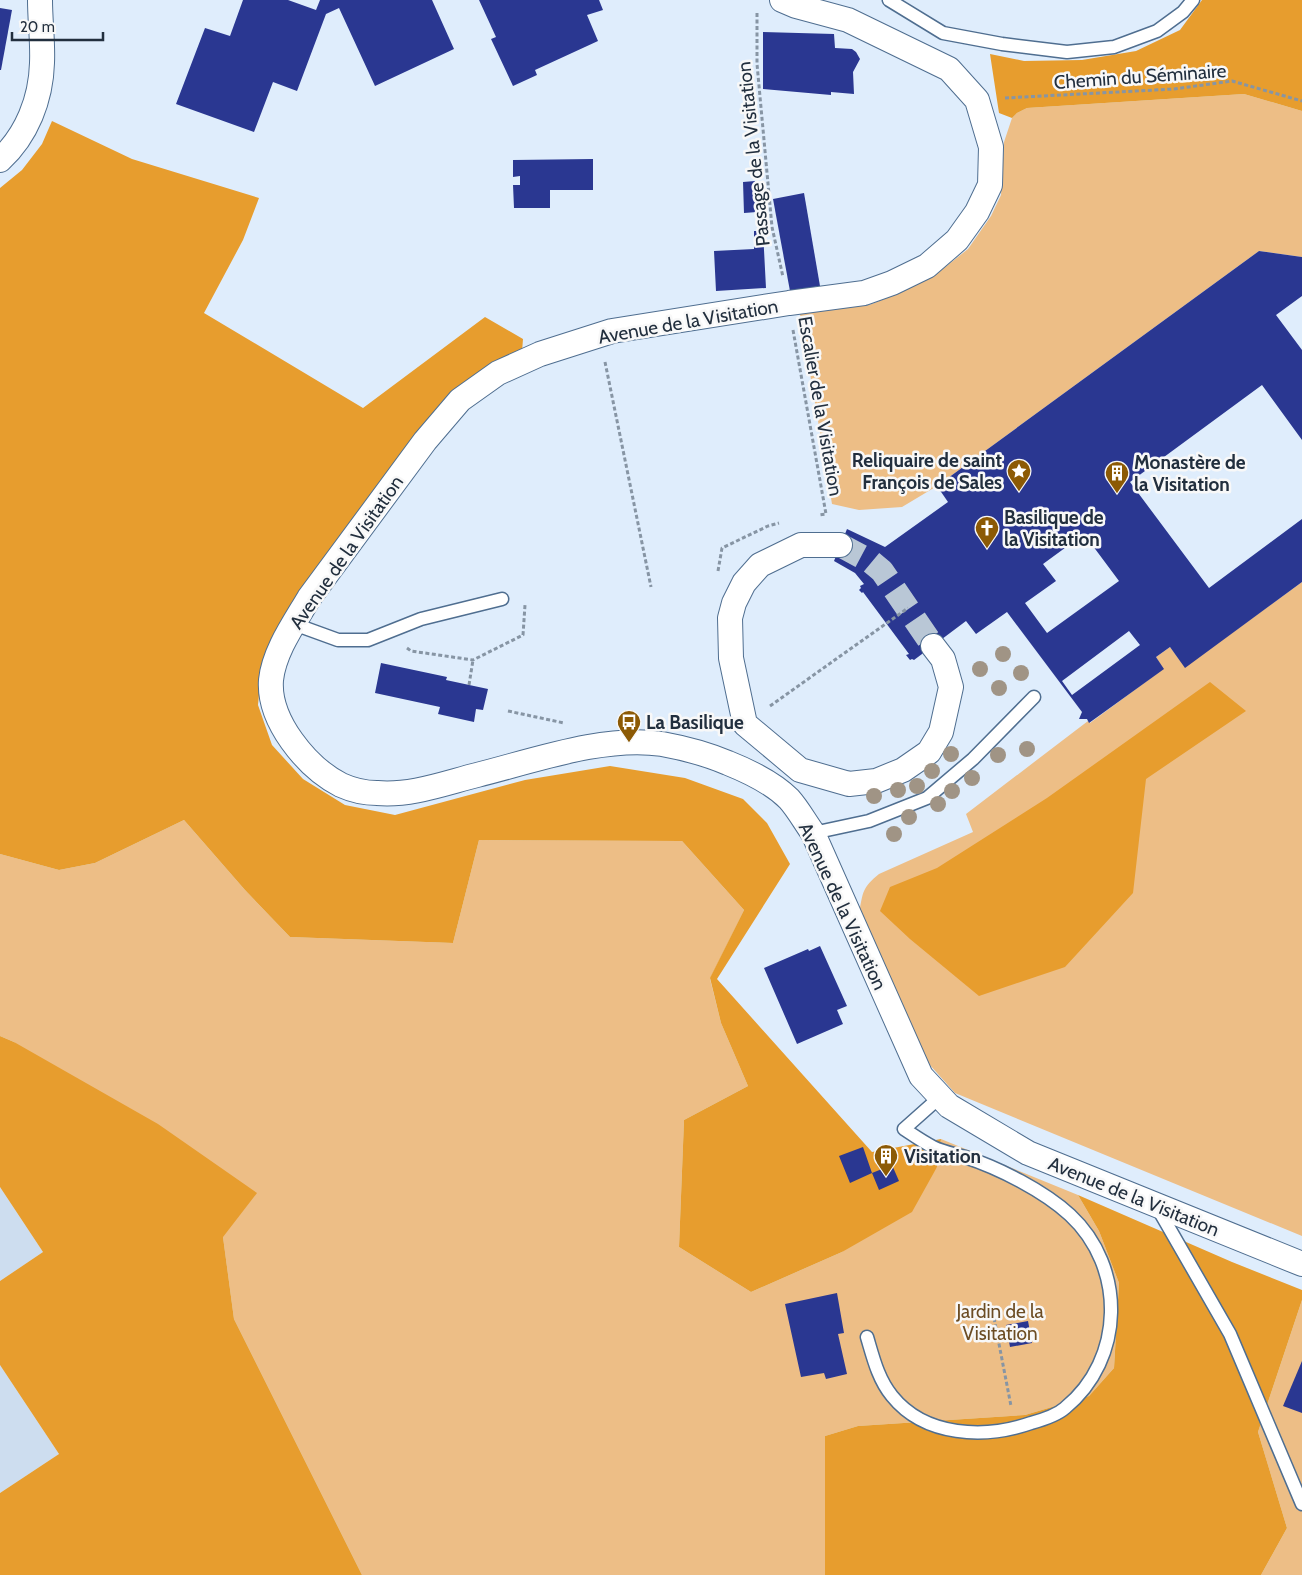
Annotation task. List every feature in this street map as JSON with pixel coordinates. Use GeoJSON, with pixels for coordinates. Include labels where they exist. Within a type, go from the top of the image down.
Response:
{"type":"FeatureCollection","features":[{"type":"Feature","properties":{"kind":"street"},"geometry":{"type":"LineString","coordinates":[[0,160],[23,134],[37,102],[42,64],[40,0]]}},
{"type":"Feature","properties":{"kind":"street","name":"Avenue de la Visitation"},"geometry":{"type":"LineString","coordinates":[[782,0],[796,6],[848,20],[949,69],[977,100],[992,148],[990,186],[977,212],[957,240],[927,266],[864,294],[789,303],[612,331],[540,354],[498,373],[460,400],[425,441],[309,598],[279,650],[271,679],[272,699],[282,725],[295,747],[311,764],[340,784],[378,794],[405,793],[561,753],[597,746],[629,743],[661,744],[711,756],[754,773],[788,798],[813,833],[921,1076],[948,1106],[1028,1153],[1302,1264]]}},
{"type":"Feature","properties":{"kind":"street"},"geometry":{"type":"LineString","coordinates":[[840,545],[801,545],[760,565],[744,583],[734,603],[730,618],[732,658],[745,724],[800,770],[850,784],[876,782],[903,770],[929,752],[941,732],[951,687],[943,659],[933,646]]}},
{"type":"Feature","properties":{"kind":"lane"},"geometry":{"type":"LineString","coordinates":[[889,0],[942,33],[1002,44],[1067,52],[1114,47],[1157,31],[1183,12],[1193,0]]}},
{"type":"Feature","properties":{"kind":"lane"},"geometry":{"type":"LineString","coordinates":[[294,624],[338,640],[368,640],[421,619],[502,599]]}},
{"type":"Feature","properties":{"kind":"lane"},"geometry":{"type":"LineString","coordinates":[[813,833],[869,820],[927,798],[973,759],[1034,696]]}},
{"type":"Feature","properties":{"kind":"lane"},"geometry":{"type":"LineString","coordinates":[[867,1337],[877,1370],[892,1396],[910,1412],[929,1423],[951,1430],[973,1433],[1015,1429],[1044,1419],[1064,1409],[1078,1396],[1092,1378],[1103,1358],[1110,1336],[1111,1292],[1106,1270],[1097,1249],[1070,1214],[1044,1196],[999,1170],[934,1148],[904,1129],[940,1097]]}},
{"type":"Feature","properties":{"kind":"lane"},"geometry":{"type":"LineString","coordinates":[[1156,1205],[1230,1334],[1302,1504]]}},
{"type":"Feature","properties":{"kind":"path","name":"Passage de la Visitation"},"geometry":{"type":"LineString","coordinates":[[757,9],[757,64],[772,227],[789,303]]}},
{"type":"Feature","properties":{"kind":"path","name":"Chemin du Séminaire"},"geometry":{"type":"LineString","coordinates":[[977,100],[1174,89],[1232,81],[1302,101]]}},
{"type":"Feature","properties":{"kind":"path","name":"Escalier de la Visitation"},"geometry":{"type":"LineString","coordinates":[[789,303],[826,514]]}},
{"type":"Feature","properties":{"kind":"path"},"geometry":{"type":"LineString","coordinates":[[599,335],[651,587]]}},
{"type":"Feature","properties":{"kind":"path"},"geometry":{"type":"LineString","coordinates":[[388,632],[411,651],[473,660],[523,635],[525,599]]}},
{"type":"Feature","properties":{"kind":"path"},"geometry":{"type":"LineString","coordinates":[[745,724],[908,608]]}},
{"type":"Feature","properties":{"kind":"path"},"geometry":{"type":"LineString","coordinates":[[469,685],[473,660]]}},
{"type":"Feature","properties":{"kind":"path"},"geometry":{"type":"LineString","coordinates":[[508,711],[565,723]]}},
{"type":"Feature","properties":{"kind":"path"},"geometry":{"type":"LineString","coordinates":[[994,1318],[1015,1429]]}},
{"type":"Feature","properties":{"kind":"shaded area"},"geometry":{"type":"Polygon","coordinates":[[[1202,0],[1302,0],[1302,111],[1244,94],[1027,108],[1012,118],[999,113],[990,54],[1024,61],[1082,60],[1136,51],[1180,30],[1202,0]]]}},
{"type":"Feature","properties":{"kind":"shaded area"},"geometry":{"type":"Polygon","coordinates":[[[52,121],[132,159],[259,198],[243,240],[204,313],[363,408],[485,317],[523,339],[522,352],[440,413],[275,634],[262,664],[258,705],[272,745],[303,779],[345,805],[395,815],[525,780],[610,766],[685,778],[743,799],[767,823],[790,864],[717,979],[872,1152],[941,1139],[937,1167],[912,1212],[842,1252],[751,1292],[679,1247],[684,1120],[748,1086],[721,1023],[710,978],[744,910],[682,841],[479,840],[453,943],[290,937],[245,890],[184,820],[95,863],[59,870],[0,854],[0,188],[22,170],[42,144],[52,121]]]}},
{"type":"Feature","properties":{"kind":"shaded area"},"geometry":{"type":"Polygon","coordinates":[[[1210,682],[1246,711],[1146,779],[1133,893],[1065,967],[979,996],[910,939],[880,911],[890,887],[937,868],[1047,798],[1210,682]]]}},
{"type":"Feature","properties":{"kind":"shaded area"},"geometry":{"type":"Polygon","coordinates":[[[0,1036],[14,1042],[158,1124],[257,1193],[223,1237],[234,1319],[362,1575],[0,1575],[0,1493],[59,1454],[0,1365],[0,1281],[43,1252],[0,1187],[0,1036]]]}},
{"type":"Feature","properties":{"kind":"shaded area"},"geometry":{"type":"Polygon","coordinates":[[[0,1187],[43,1252],[0,1281],[0,1187]]]}},
{"type":"Feature","properties":{"kind":"shaded area"},"geometry":{"type":"Polygon","coordinates":[[[1078,1195],[1232,1262],[1302,1290],[1302,1300],[1258,1432],[1287,1528],[1261,1575],[825,1575],[825,1436],[858,1426],[1025,1415],[1089,1396],[1114,1368],[1119,1283],[1099,1231],[1078,1195]]]}},
{"type":"Feature","properties":{"kind":"shaded area"},"geometry":{"type":"Polygon","coordinates":[[[0,1365],[59,1454],[0,1493],[0,1365]]]}},
{"type":"Feature","properties":{"kind":"green space"},"geometry":{"type":"Polygon","coordinates":[[[1244,94],[1302,111],[1302,257],[1259,251],[937,486],[902,507],[859,510],[832,504],[800,314],[869,305],[900,293],[934,276],[968,249],[991,216],[1001,195],[1004,142],[1012,118],[1027,108],[1244,94]]]}},
{"type":"Feature","properties":{"kind":"green space"},"geometry":{"type":"Polygon","coordinates":[[[1302,582],[1302,1236],[955,1093],[929,1064],[859,914],[861,900],[866,887],[879,874],[973,832],[966,814],[1088,721],[1090,723],[1163,669],[1156,657],[1170,647],[1185,667],[1302,582]]]}},
{"type":"Feature","properties":{"kind":"green space","name":"Jardin de la Visitation"},"geometry":{"type":"Polygon","coordinates":[[[184,820],[245,890],[290,937],[453,943],[479,840],[682,841],[744,910],[710,979],[721,1023],[748,1086],[684,1120],[679,1247],[751,1292],[842,1252],[937,1167],[941,1139],[1078,1195],[1099,1231],[1119,1283],[1114,1368],[1089,1396],[1025,1415],[858,1426],[825,1436],[825,1575],[362,1575],[234,1319],[223,1237],[14,1042],[0,1036],[0,854],[59,870],[95,863],[184,820]]]}},
{"type":"Feature","properties":{"kind":"green space"},"geometry":{"type":"Polygon","coordinates":[[[1302,1300],[1302,1575],[1261,1575],[1287,1528],[1258,1432],[1302,1300]]]}},
{"type":"Feature","properties":{"kind":"building"},"geometry":{"type":"Polygon","coordinates":[[[243,0],[288,0],[316,10],[320,0],[432,0],[454,49],[375,86],[339,8],[326,14],[297,91],[273,82],[254,132],[176,104],[205,28],[230,36],[243,0]]]}},
{"type":"Feature","properties":{"kind":"building"},"geometry":{"type":"Polygon","coordinates":[[[479,0],[599,0],[603,10],[587,15],[598,41],[535,70],[537,75],[513,86],[491,39],[496,37],[479,0]]]}},
{"type":"Feature","properties":{"kind":"building"},"geometry":{"type":"Polygon","coordinates":[[[0,8],[12,10],[1,70],[0,70],[0,8]]]}},
{"type":"Feature","properties":{"kind":"building"},"geometry":{"type":"Polygon","coordinates":[[[763,32],[834,34],[835,48],[852,49],[860,59],[853,72],[854,94],[831,92],[831,95],[763,89],[763,32]]]}},
{"type":"Feature","properties":{"kind":"building"},"geometry":{"type":"Polygon","coordinates":[[[593,159],[593,190],[550,190],[550,208],[514,208],[513,185],[520,185],[520,176],[513,177],[513,160],[593,159]]]}},
{"type":"Feature","properties":{"kind":"building"},"geometry":{"type":"Polygon","coordinates":[[[755,181],[757,212],[744,213],[743,182],[755,181]]]}},
{"type":"Feature","properties":{"kind":"building"},"geometry":{"type":"Polygon","coordinates":[[[804,193],[820,286],[790,291],[773,199],[804,193]]]}},
{"type":"Feature","properties":{"kind":"building"},"geometry":{"type":"Polygon","coordinates":[[[754,231],[763,231],[766,288],[716,291],[714,251],[754,249],[754,231]]]}},
{"type":"Feature","properties":{"kind":"building","name":"Monastère de la Visitation"},"geometry":{"type":"Polygon","coordinates":[[[1259,251],[1302,257],[1302,296],[1276,315],[1302,350],[1302,440],[1262,385],[1130,482],[1209,588],[1302,519],[1302,582],[1185,668],[1170,647],[1156,657],[1164,669],[1089,723],[1087,719],[1079,719],[1082,712],[1007,612],[976,634],[966,621],[914,660],[910,660],[906,655],[909,654],[863,592],[859,590],[860,586],[864,584],[855,573],[834,561],[847,529],[885,547],[948,502],[937,486],[1259,251]],[[1084,534],[1043,564],[1056,581],[1025,603],[1047,633],[1119,581],[1084,534]],[[1129,631],[1062,681],[1072,695],[1140,645],[1129,631]]]}},
{"type":"Feature","properties":{"kind":"building"},"geometry":{"type":"Polygon","coordinates":[[[381,663],[447,677],[446,680],[488,689],[483,710],[476,709],[474,722],[438,714],[440,707],[375,693],[381,663]]]}},
{"type":"Feature","properties":{"kind":"building"},"geometry":{"type":"Polygon","coordinates":[[[820,946],[847,1006],[837,1010],[843,1024],[797,1044],[764,968],[808,949],[809,951],[820,946]]]}},
{"type":"Feature","properties":{"kind":"building"},"geometry":{"type":"Polygon","coordinates":[[[863,1147],[872,1173],[850,1183],[839,1156],[863,1147]]]}},
{"type":"Feature","properties":{"kind":"building","name":"Visitation"},"geometry":{"type":"Polygon","coordinates":[[[892,1165],[899,1181],[879,1190],[872,1173],[892,1165]]]}},
{"type":"Feature","properties":{"kind":"building"},"geometry":{"type":"Polygon","coordinates":[[[837,1293],[844,1333],[838,1334],[847,1374],[826,1379],[824,1373],[801,1377],[785,1304],[837,1293]]]}},
{"type":"Feature","properties":{"kind":"building"},"geometry":{"type":"Polygon","coordinates":[[[1028,1321],[1032,1343],[1010,1347],[1006,1325],[1028,1321]]]}},
{"type":"Feature","properties":{"kind":"building"},"geometry":{"type":"Polygon","coordinates":[[[1302,1361],[1302,1413],[1283,1406],[1302,1361]]]}},
{"type":"Feature","properties":{"kind":"tunnel"},"geometry":{"type":"LineString","coordinates":[[840,545],[870,561],[882,571],[933,646]]}},
{"type":"Feature","properties":{"kind":"place","name":"Reliquaire de saint François de Sales"},"geometry":{"type":"Point","coordinates":[1019,492]}},
{"type":"Feature","properties":{"kind":"place","name":"Monastère de la Visitation"},"geometry":{"type":"Point","coordinates":[1117,494]}},
{"type":"Feature","properties":{"kind":"place","name":"Basilique de la Visitation"},"geometry":{"type":"Point","coordinates":[987,549]}},
{"type":"Feature","properties":{"kind":"place","name":"La Basilique"},"geometry":{"type":"Point","coordinates":[629,743]}},
{"type":"Feature","properties":{"kind":"place","name":"Visitation"},"geometry":{"type":"Point","coordinates":[886,1177]}}]}
